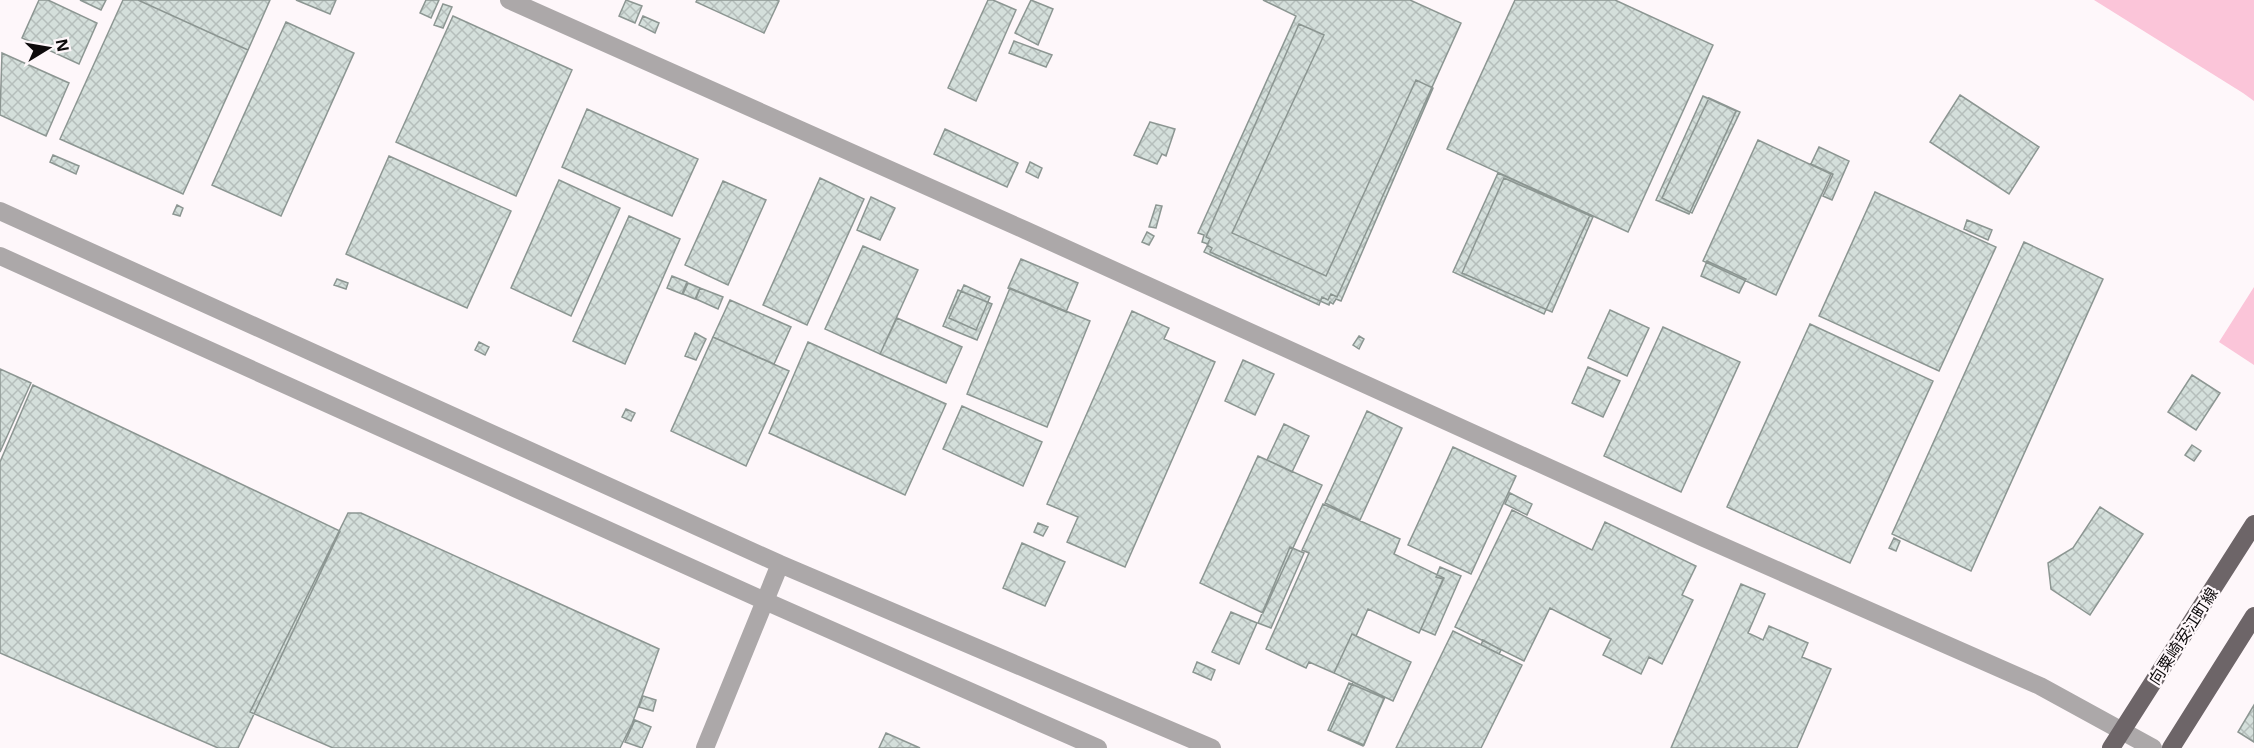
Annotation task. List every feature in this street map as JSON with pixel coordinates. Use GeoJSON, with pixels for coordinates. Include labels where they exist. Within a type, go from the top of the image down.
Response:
{"type":"FeatureCollection","features":[{"type":"Feature","properties":{"kind":"main road","name":"向粟崎安江町線"},"geometry":{"type":"LineString","coordinates":[[2111,748],[2254,524]]}},
{"type":"Feature","properties":{"kind":"main road"},"geometry":{"type":"LineString","coordinates":[[2171,748],[2254,616]]}},
{"type":"Feature","properties":{"kind":"street"},"geometry":{"type":"LineString","coordinates":[[509,0],[2040,687],[2153,748]]}},
{"type":"Feature","properties":{"kind":"street"},"geometry":{"type":"LineString","coordinates":[[0,211],[780,564],[1212,748]]}},
{"type":"Feature","properties":{"kind":"street"},"geometry":{"type":"LineString","coordinates":[[0,256],[765,601],[1098,748]]}},
{"type":"Feature","properties":{"kind":"street"},"geometry":{"type":"LineString","coordinates":[[705,748],[780,564]]}},
{"type":"Feature","properties":{"kind":"shaded area"},"geometry":{"type":"Polygon","coordinates":[[[2094,0],[2254,0],[2254,101],[2243,93],[2094,0]]]}},
{"type":"Feature","properties":{"kind":"shaded area"},"geometry":{"type":"Polygon","coordinates":[[[2254,287],[2254,365],[2219,342],[2254,287]]]}},
{"type":"Feature","properties":{"kind":"building"},"geometry":{"type":"Polygon","coordinates":[[[39,0],[48,0],[97,23],[79,64],[22,38],[39,0]]]}},
{"type":"Feature","properties":{"kind":"building"},"geometry":{"type":"Polygon","coordinates":[[[80,0],[106,0],[101,10],[80,0]]]}},
{"type":"Feature","properties":{"kind":"building"},"geometry":{"type":"Polygon","coordinates":[[[123,0],[138,0],[248,50],[183,194],[60,139],[123,0]]]}},
{"type":"Feature","properties":{"kind":"building"},"geometry":{"type":"Polygon","coordinates":[[[138,0],[270,0],[248,50],[138,0]]]}},
{"type":"Feature","properties":{"kind":"building"},"geometry":{"type":"Polygon","coordinates":[[[296,0],[336,0],[330,14],[296,0]]]}},
{"type":"Feature","properties":{"kind":"building"},"geometry":{"type":"Polygon","coordinates":[[[426,0],[439,0],[431,18],[420,13],[426,0]]]}},
{"type":"Feature","properties":{"kind":"building"},"geometry":{"type":"Polygon","coordinates":[[[626,0],[642,6],[635,23],[619,16],[626,0]]]}},
{"type":"Feature","properties":{"kind":"building"},"geometry":{"type":"Polygon","coordinates":[[[697,0],[779,1],[764,33],[696,2],[697,0]]]}},
{"type":"Feature","properties":{"kind":"building"},"geometry":{"type":"Polygon","coordinates":[[[988,0],[1016,10],[976,101],[948,88],[988,0]]]}},
{"type":"Feature","properties":{"kind":"building"},"geometry":{"type":"Polygon","coordinates":[[[1031,0],[1053,9],[1038,45],[1015,33],[1031,0]]]}},
{"type":"Feature","properties":{"kind":"building"},"geometry":{"type":"Polygon","coordinates":[[[1263,0],[1410,0],[1461,23],[1337,297],[1331,294],[1328,300],[1322,297],[1319,305],[1204,252],[1208,244],[1202,242],[1204,235],[1198,233],[1296,16],[1263,0]]]}},
{"type":"Feature","properties":{"kind":"building"},"geometry":{"type":"Polygon","coordinates":[[[1515,0],[1615,0],[1713,45],[1628,232],[1447,149],[1515,0]]]}},
{"type":"Feature","properties":{"kind":"building"},"geometry":{"type":"Polygon","coordinates":[[[443,4],[452,7],[443,28],[434,25],[443,4]]]}},
{"type":"Feature","properties":{"kind":"building"},"geometry":{"type":"Polygon","coordinates":[[[453,16],[572,70],[516,196],[396,142],[453,16]]]}},
{"type":"Feature","properties":{"kind":"building"},"geometry":{"type":"Polygon","coordinates":[[[643,16],[659,23],[655,33],[639,25],[643,16]]]}},
{"type":"Feature","properties":{"kind":"building"},"geometry":{"type":"Polygon","coordinates":[[[286,22],[354,53],[281,216],[212,185],[286,22]]]}},
{"type":"Feature","properties":{"kind":"building"},"geometry":{"type":"Polygon","coordinates":[[[1299,24],[1324,35],[1232,233],[1326,276],[1416,80],[1433,88],[1341,301],[1336,299],[1333,304],[1330,302],[1329,305],[1210,252],[1212,248],[1207,245],[1210,239],[1206,237],[1299,24]]]}},
{"type":"Feature","properties":{"kind":"building"},"geometry":{"type":"Polygon","coordinates":[[[1014,41],[1052,55],[1046,67],[1009,53],[1014,41]]]}},
{"type":"Feature","properties":{"kind":"building"},"geometry":{"type":"Polygon","coordinates":[[[2,53],[69,83],[46,136],[0,115],[2,53]]]}},
{"type":"Feature","properties":{"kind":"building"},"geometry":{"type":"Polygon","coordinates":[[[1960,95],[2039,147],[2009,194],[1930,142],[1960,95]]]}},
{"type":"Feature","properties":{"kind":"building"},"geometry":{"type":"Polygon","coordinates":[[[1703,96],[1736,111],[1689,214],[1656,200],[1703,96]]]}},
{"type":"Feature","properties":{"kind":"building"},"geometry":{"type":"Polygon","coordinates":[[[1709,98],[1740,112],[1692,213],[1662,198],[1709,98]]]}},
{"type":"Feature","properties":{"kind":"building"},"geometry":{"type":"Polygon","coordinates":[[[587,109],[698,159],[672,216],[562,167],[587,109]]]}},
{"type":"Feature","properties":{"kind":"building"},"geometry":{"type":"Polygon","coordinates":[[[1150,122],[1175,129],[1166,156],[1162,154],[1157,164],[1134,155],[1150,122]]]}},
{"type":"Feature","properties":{"kind":"building"},"geometry":{"type":"Polygon","coordinates":[[[945,129],[1018,163],[1007,187],[934,154],[945,129]]]}},
{"type":"Feature","properties":{"kind":"building"},"geometry":{"type":"Polygon","coordinates":[[[1758,140],[1831,174],[1776,295],[1703,261],[1758,140]]]}},
{"type":"Feature","properties":{"kind":"building"},"geometry":{"type":"Polygon","coordinates":[[[1819,147],[1849,161],[1832,200],[1823,196],[1833,174],[1811,164],[1819,147]]]}},
{"type":"Feature","properties":{"kind":"building"},"geometry":{"type":"Polygon","coordinates":[[[53,155],[79,166],[76,174],[50,162],[53,155]]]}},
{"type":"Feature","properties":{"kind":"building"},"geometry":{"type":"Polygon","coordinates":[[[389,156],[511,211],[467,308],[346,254],[389,156]]]}},
{"type":"Feature","properties":{"kind":"building"},"geometry":{"type":"Polygon","coordinates":[[[1030,162],[1042,168],[1038,178],[1026,172],[1030,162]]]}},
{"type":"Feature","properties":{"kind":"building"},"geometry":{"type":"Polygon","coordinates":[[[1498,173],[1590,215],[1544,314],[1453,272],[1498,173]]]}},
{"type":"Feature","properties":{"kind":"building"},"geometry":{"type":"Polygon","coordinates":[[[820,178],[864,199],[807,325],[763,305],[820,178]]]}},
{"type":"Feature","properties":{"kind":"building"},"geometry":{"type":"Polygon","coordinates":[[[1504,178],[1593,217],[1552,312],[1462,273],[1504,178]]]}},
{"type":"Feature","properties":{"kind":"building"},"geometry":{"type":"Polygon","coordinates":[[[559,180],[620,208],[571,316],[511,288],[559,180]]]}},
{"type":"Feature","properties":{"kind":"building"},"geometry":{"type":"Polygon","coordinates":[[[723,181],[766,200],[728,285],[685,265],[723,181]]]}},
{"type":"Feature","properties":{"kind":"building"},"geometry":{"type":"Polygon","coordinates":[[[1875,192],[1996,247],[1939,371],[1819,316],[1875,192]]]}},
{"type":"Feature","properties":{"kind":"building"},"geometry":{"type":"Polygon","coordinates":[[[871,197],[895,208],[880,240],[857,230],[871,197]]]}},
{"type":"Feature","properties":{"kind":"building"},"geometry":{"type":"Polygon","coordinates":[[[177,205],[183,208],[180,216],[173,214],[177,205]]]}},
{"type":"Feature","properties":{"kind":"building"},"geometry":{"type":"Polygon","coordinates":[[[1156,205],[1162,206],[1156,228],[1149,227],[1156,205]]]}},
{"type":"Feature","properties":{"kind":"building"},"geometry":{"type":"Polygon","coordinates":[[[629,216],[680,239],[625,364],[573,341],[629,216]]]}},
{"type":"Feature","properties":{"kind":"building"},"geometry":{"type":"Polygon","coordinates":[[[1967,220],[1992,230],[1988,240],[1964,229],[1967,220]]]}},
{"type":"Feature","properties":{"kind":"building"},"geometry":{"type":"Polygon","coordinates":[[[1147,232],[1154,236],[1149,245],[1142,242],[1147,232]]]}},
{"type":"Feature","properties":{"kind":"building"},"geometry":{"type":"Polygon","coordinates":[[[2024,242],[2103,279],[1971,571],[1892,534],[2024,242]]]}},
{"type":"Feature","properties":{"kind":"building"},"geometry":{"type":"Polygon","coordinates":[[[863,246],[918,270],[880,354],[825,329],[863,246]]]}},
{"type":"Feature","properties":{"kind":"building"},"geometry":{"type":"Polygon","coordinates":[[[1021,259],[1078,283],[1066,312],[1008,288],[1021,259]]]}},
{"type":"Feature","properties":{"kind":"building"},"geometry":{"type":"Polygon","coordinates":[[[1707,261],[1746,279],[1739,293],[1701,276],[1707,261]]]}},
{"type":"Feature","properties":{"kind":"building"},"geometry":{"type":"Polygon","coordinates":[[[672,276],[687,282],[682,294],[667,288],[672,276]]]}},
{"type":"Feature","properties":{"kind":"building"},"geometry":{"type":"Polygon","coordinates":[[[337,279],[348,283],[346,289],[334,285],[337,279]]]}},
{"type":"Feature","properties":{"kind":"building"},"geometry":{"type":"Polygon","coordinates":[[[688,283],[700,288],[695,299],[683,294],[688,283]]]}},
{"type":"Feature","properties":{"kind":"building"},"geometry":{"type":"Polygon","coordinates":[[[964,285],[990,297],[976,330],[949,318],[964,285]]]}},
{"type":"Feature","properties":{"kind":"building"},"geometry":{"type":"Polygon","coordinates":[[[700,288],[723,297],[718,309],[696,299],[700,288]]]}},
{"type":"Feature","properties":{"kind":"building"},"geometry":{"type":"Polygon","coordinates":[[[1010,288],[1090,321],[1047,427],[967,394],[1010,288]]]}},
{"type":"Feature","properties":{"kind":"building"},"geometry":{"type":"Polygon","coordinates":[[[958,290],[992,304],[977,340],[943,326],[958,290]]]}},
{"type":"Feature","properties":{"kind":"building"},"geometry":{"type":"Polygon","coordinates":[[[730,300],[791,327],[774,364],[713,337],[730,300]]]}},
{"type":"Feature","properties":{"kind":"building"},"geometry":{"type":"Polygon","coordinates":[[[1610,310],[1649,328],[1627,376],[1588,358],[1610,310]]]}},
{"type":"Feature","properties":{"kind":"building"},"geometry":{"type":"Polygon","coordinates":[[[1132,311],[1169,328],[1164,339],[1215,362],[1125,567],[1067,542],[1078,517],[1047,504],[1132,311]]]}},
{"type":"Feature","properties":{"kind":"building"},"geometry":{"type":"Polygon","coordinates":[[[897,318],[962,347],[946,383],[880,354],[897,318]]]}},
{"type":"Feature","properties":{"kind":"building"},"geometry":{"type":"Polygon","coordinates":[[[1810,324],[1933,381],[1850,563],[1727,507],[1810,324]]]}},
{"type":"Feature","properties":{"kind":"building"},"geometry":{"type":"Polygon","coordinates":[[[1663,327],[1740,362],[1681,492],[1604,456],[1663,327]]]}},
{"type":"Feature","properties":{"kind":"building"},"geometry":{"type":"Polygon","coordinates":[[[695,333],[706,339],[696,360],[685,356],[695,333]]]}},
{"type":"Feature","properties":{"kind":"building"},"geometry":{"type":"Polygon","coordinates":[[[1359,336],[1364,339],[1359,349],[1353,345],[1359,336]]]}},
{"type":"Feature","properties":{"kind":"building"},"geometry":{"type":"Polygon","coordinates":[[[713,337],[789,371],[746,466],[671,431],[713,337]]]}},
{"type":"Feature","properties":{"kind":"building"},"geometry":{"type":"Polygon","coordinates":[[[479,342],[489,347],[485,355],[475,350],[479,342]]]}},
{"type":"Feature","properties":{"kind":"building"},"geometry":{"type":"Polygon","coordinates":[[[808,342],[946,404],[905,495],[769,433],[808,342]]]}},
{"type":"Feature","properties":{"kind":"building"},"geometry":{"type":"Polygon","coordinates":[[[1243,360],[1274,374],[1255,415],[1225,401],[1243,360]]]}},
{"type":"Feature","properties":{"kind":"building"},"geometry":{"type":"Polygon","coordinates":[[[1588,367],[1620,381],[1603,417],[1572,403],[1588,367]]]}},
{"type":"Feature","properties":{"kind":"building"},"geometry":{"type":"Polygon","coordinates":[[[0,369],[31,383],[0,452],[0,369]]]}},
{"type":"Feature","properties":{"kind":"building"},"geometry":{"type":"Polygon","coordinates":[[[2192,375],[2220,393],[2196,430],[2168,412],[2192,375]]]}},
{"type":"Feature","properties":{"kind":"building"},"geometry":{"type":"Polygon","coordinates":[[[33,385],[340,531],[238,748],[218,748],[0,653],[0,462],[33,385]]]}},
{"type":"Feature","properties":{"kind":"building"},"geometry":{"type":"Polygon","coordinates":[[[962,406],[1042,442],[1023,486],[943,449],[962,406]]]}},
{"type":"Feature","properties":{"kind":"building"},"geometry":{"type":"Polygon","coordinates":[[[626,409],[635,413],[631,421],[622,417],[626,409]]]}},
{"type":"Feature","properties":{"kind":"building"},"geometry":{"type":"Polygon","coordinates":[[[1367,411],[1402,428],[1360,520],[1325,503],[1367,411]]]}},
{"type":"Feature","properties":{"kind":"building"},"geometry":{"type":"Polygon","coordinates":[[[1284,424],[1309,436],[1292,472],[1267,460],[1284,424]]]}},
{"type":"Feature","properties":{"kind":"building"},"geometry":{"type":"Polygon","coordinates":[[[2192,445],[2201,451],[2194,461],[2185,455],[2192,445]]]}},
{"type":"Feature","properties":{"kind":"building"},"geometry":{"type":"Polygon","coordinates":[[[1453,447],[1516,476],[1471,574],[1408,545],[1453,447]]]}},
{"type":"Feature","properties":{"kind":"building"},"geometry":{"type":"Polygon","coordinates":[[[1258,456],[1322,485],[1263,613],[1200,583],[1258,456]]]}},
{"type":"Feature","properties":{"kind":"building"},"geometry":{"type":"Polygon","coordinates":[[[1510,493],[1532,504],[1527,515],[1505,504],[1510,493]]]}},
{"type":"Feature","properties":{"kind":"building"},"geometry":{"type":"Polygon","coordinates":[[[1323,504],[1400,539],[1394,554],[1444,578],[1419,633],[1368,609],[1356,636],[1352,634],[1334,673],[1309,662],[1306,668],[1266,649],[1309,553],[1302,550],[1323,504]]]}},
{"type":"Feature","properties":{"kind":"building"},"geometry":{"type":"Polygon","coordinates":[[[2100,507],[2143,534],[2090,615],[2051,589],[2048,563],[2073,548],[2100,507]]]}},
{"type":"Feature","properties":{"kind":"building"},"geometry":{"type":"Polygon","coordinates":[[[1512,510],[1592,550],[1605,522],[1696,566],[1682,595],[1693,600],[1662,664],[1649,657],[1641,674],[1603,655],[1611,639],[1550,608],[1524,661],[1455,627],[1512,510]]]}},
{"type":"Feature","properties":{"kind":"building"},"geometry":{"type":"Polygon","coordinates":[[[348,513],[361,513],[659,649],[632,724],[620,748],[333,748],[250,712],[348,513]]]}},
{"type":"Feature","properties":{"kind":"building"},"geometry":{"type":"Polygon","coordinates":[[[1038,523],[1048,527],[1043,536],[1034,532],[1038,523]]]}},
{"type":"Feature","properties":{"kind":"building"},"geometry":{"type":"Polygon","coordinates":[[[1894,538],[1900,541],[1896,551],[1889,548],[1894,538]]]}},
{"type":"Feature","properties":{"kind":"building"},"geometry":{"type":"Polygon","coordinates":[[[1022,543],[1065,562],[1045,606],[1003,588],[1022,543]]]}},
{"type":"Feature","properties":{"kind":"building"},"geometry":{"type":"Polygon","coordinates":[[[1290,547],[1304,553],[1271,628],[1258,623],[1290,547]]]}},
{"type":"Feature","properties":{"kind":"building"},"geometry":{"type":"Polygon","coordinates":[[[1440,567],[1461,576],[1435,635],[1421,629],[1443,579],[1436,577],[1440,567]]]}},
{"type":"Feature","properties":{"kind":"building"},"geometry":{"type":"Polygon","coordinates":[[[1741,584],[1765,594],[1748,633],[1763,640],[1769,626],[1808,643],[1802,657],[1831,669],[1797,748],[1671,748],[1741,584]]]}},
{"type":"Feature","properties":{"kind":"building"},"geometry":{"type":"Polygon","coordinates":[[[1231,612],[1257,623],[1239,664],[1212,652],[1231,612]]]}},
{"type":"Feature","properties":{"kind":"building"},"geometry":{"type":"Polygon","coordinates":[[[1453,631],[1522,665],[1481,748],[1396,748],[1453,631]]]}},
{"type":"Feature","properties":{"kind":"building"},"geometry":{"type":"Polygon","coordinates":[[[1352,634],[1411,662],[1393,701],[1334,673],[1352,634]]]}},
{"type":"Feature","properties":{"kind":"building"},"geometry":{"type":"Polygon","coordinates":[[[1483,640],[1501,650],[1499,654],[1481,645],[1483,640]]]}},
{"type":"Feature","properties":{"kind":"building"},"geometry":{"type":"Polygon","coordinates":[[[1197,662],[1215,670],[1211,680],[1193,672],[1197,662]]]}},
{"type":"Feature","properties":{"kind":"building"},"geometry":{"type":"Polygon","coordinates":[[[1353,682],[1385,697],[1363,746],[1330,731],[1353,682]]]}},
{"type":"Feature","properties":{"kind":"building"},"geometry":{"type":"Polygon","coordinates":[[[1349,683],[1384,698],[1364,745],[1328,730],[1349,683]]]}},
{"type":"Feature","properties":{"kind":"building"},"geometry":{"type":"Polygon","coordinates":[[[643,696],[656,700],[653,711],[639,707],[643,696]]]}},
{"type":"Feature","properties":{"kind":"building"},"geometry":{"type":"Polygon","coordinates":[[[2254,705],[2254,742],[2238,732],[2254,705]]]}},
{"type":"Feature","properties":{"kind":"building"},"geometry":{"type":"Polygon","coordinates":[[[635,720],[651,727],[642,748],[625,742],[635,720]]]}},
{"type":"Feature","properties":{"kind":"building"},"geometry":{"type":"Polygon","coordinates":[[[886,733],[920,748],[879,748],[886,733]]]}}]}
